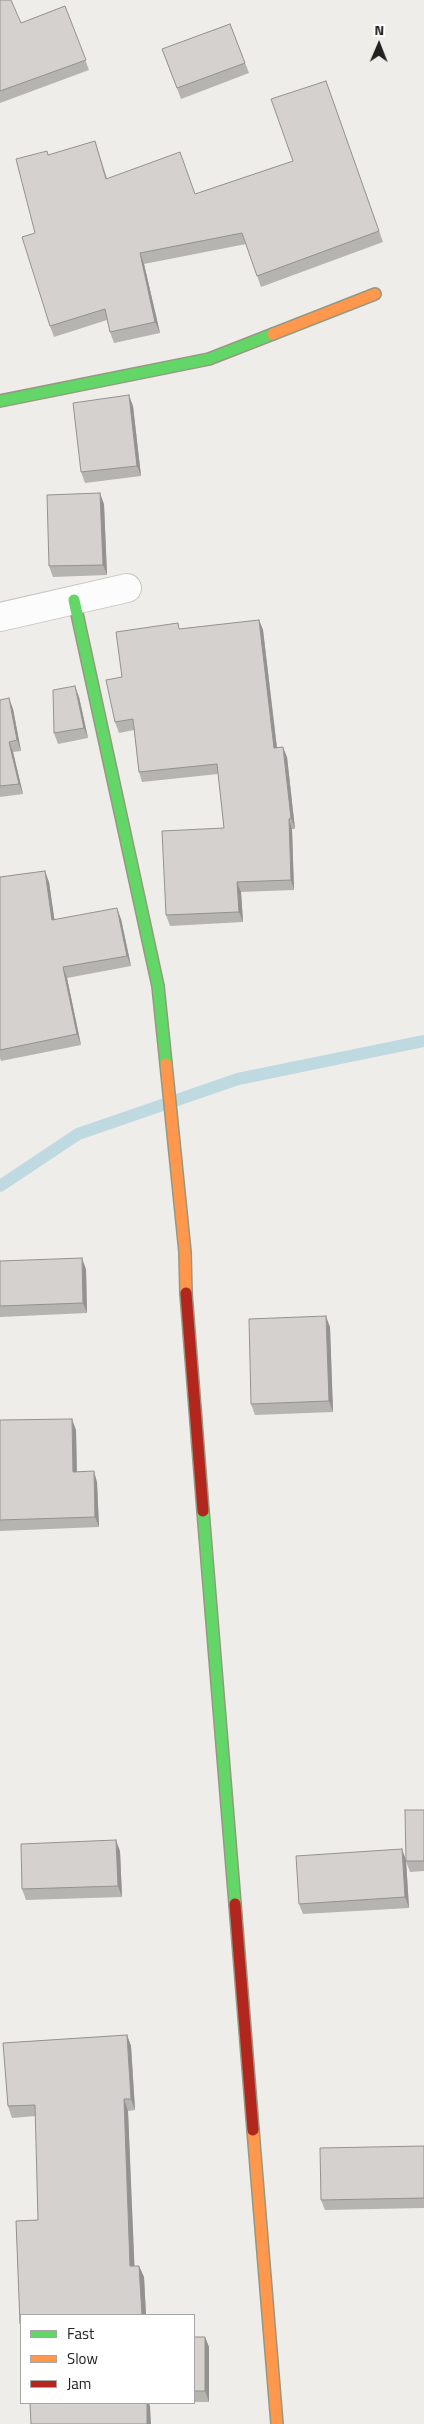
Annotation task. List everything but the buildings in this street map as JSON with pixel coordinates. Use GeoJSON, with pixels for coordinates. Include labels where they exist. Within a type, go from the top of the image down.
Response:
{"type":"FeatureCollection","features":[{"type":"Feature","properties":{"kind":"street"},"geometry":{"type":"LineString","coordinates":[[0,401],[209,358],[375,294]]}},
{"type":"Feature","properties":{"kind":"street"},"geometry":{"type":"LineString","coordinates":[[0,618],[127,588]]}},
{"type":"Feature","properties":{"kind":"street"},"geometry":{"type":"LineString","coordinates":[[74,600],[158,986],[185,1252],[187,1318],[277,2424]]}},
{"type":"Feature","properties":{"kind":"waterway"},"geometry":{"type":"LineString","coordinates":[[0,1186],[78,1134],[238,1079],[424,1041]]}},
{"type":"Feature","properties":{"kind":"traffic: fast"},"geometry":{"type":"LineString","coordinates":[[0,401],[209,359],[273,334]]}},
{"type":"Feature","properties":{"kind":"traffic: fast"},"geometry":{"type":"LineString","coordinates":[[74,600],[158,986],[166,1064]]}},
{"type":"Feature","properties":{"kind":"traffic: fast"},"geometry":{"type":"LineString","coordinates":[[203,1511],[235,1904]]}},
{"type":"Feature","properties":{"kind":"traffic: slow"},"geometry":{"type":"LineString","coordinates":[[273,334],[375,294]]}},
{"type":"Feature","properties":{"kind":"traffic: slow"},"geometry":{"type":"LineString","coordinates":[[166,1064],[185,1252],[186,1293]]}},
{"type":"Feature","properties":{"kind":"traffic: slow"},"geometry":{"type":"LineString","coordinates":[[253,2130],[277,2424]]}},
{"type":"Feature","properties":{"kind":"traffic: jam"},"geometry":{"type":"LineString","coordinates":[[186,1293],[203,1511]]}},
{"type":"Feature","properties":{"kind":"traffic: jam"},"geometry":{"type":"LineString","coordinates":[[235,1904],[253,2130]]}}]}
